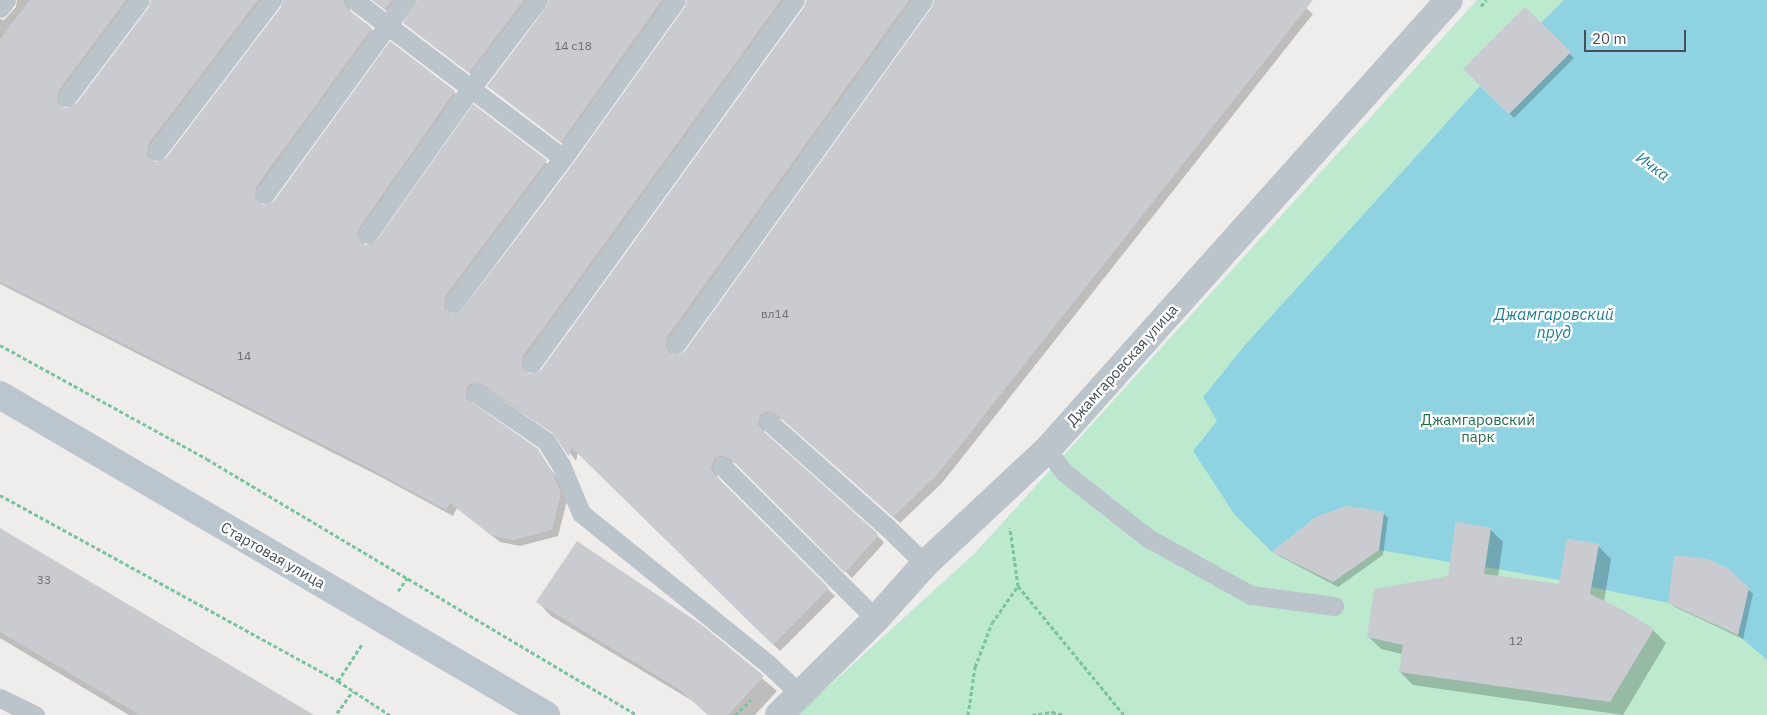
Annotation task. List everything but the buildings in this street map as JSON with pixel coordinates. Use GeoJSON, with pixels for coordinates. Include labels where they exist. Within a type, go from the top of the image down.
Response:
{"type":"FeatureCollection","features":[{"type":"Feature","properties":{"kind":"street","name":"Джамгаровская улица"},"geometry":{"type":"LineString","coordinates":[[779,715],[876,619],[925,564],[1047,450],[1449,0]]}},
{"type":"Feature","properties":{"kind":"street","name":"Стартовая улица"},"geometry":{"type":"LineString","coordinates":[[0,395],[546,715]]}},
{"type":"Feature","properties":{"kind":"lane"},"geometry":{"type":"LineString","coordinates":[[0,8],[6,0]]}},
{"type":"Feature","properties":{"kind":"lane"},"geometry":{"type":"LineString","coordinates":[[67,97],[140,0]]}},
{"type":"Feature","properties":{"kind":"lane"},"geometry":{"type":"LineString","coordinates":[[157,151],[272,0]]}},
{"type":"Feature","properties":{"kind":"lane"},"geometry":{"type":"LineString","coordinates":[[354,0],[388,23],[563,158]]}},
{"type":"Feature","properties":{"kind":"lane"},"geometry":{"type":"LineString","coordinates":[[265,194],[406,0]]}},
{"type":"Feature","properties":{"kind":"lane"},"geometry":{"type":"LineString","coordinates":[[368,234],[471,88],[538,0]]}},
{"type":"Feature","properties":{"kind":"lane"},"geometry":{"type":"LineString","coordinates":[[454,303],[563,158],[676,0]]}},
{"type":"Feature","properties":{"kind":"lane"},"geometry":{"type":"LineString","coordinates":[[532,363],[795,0]]}},
{"type":"Feature","properties":{"kind":"lane"},"geometry":{"type":"LineString","coordinates":[[676,344],[923,0]]}},
{"type":"Feature","properties":{"kind":"lane"},"geometry":{"type":"LineString","coordinates":[[476,393],[546,441],[562,465],[581,513],[767,663],[800,694]]}},
{"type":"Feature","properties":{"kind":"lane"},"geometry":{"type":"LineString","coordinates":[[768,422],[887,527],[925,564]]}},
{"type":"Feature","properties":{"kind":"lane"},"geometry":{"type":"LineString","coordinates":[[1047,450],[1065,473],[1148,538],[1251,595],[1334,606]]}},
{"type":"Feature","properties":{"kind":"lane"},"geometry":{"type":"LineString","coordinates":[[722,466],[876,619]]}},
{"type":"Feature","properties":{"kind":"lane"},"geometry":{"type":"LineString","coordinates":[[0,698],[36,715]]}},
{"type":"Feature","properties":{"kind":"path"},"geometry":{"type":"LineString","coordinates":[[0,345],[207,459],[637,715]]}},
{"type":"Feature","properties":{"kind":"path"},"geometry":{"type":"LineString","coordinates":[[0,495],[353,691],[390,715]]}},
{"type":"Feature","properties":{"kind":"path"},"geometry":{"type":"LineString","coordinates":[[1010,527],[1018,586],[1124,715]]}},
{"type":"Feature","properties":{"kind":"path"},"geometry":{"type":"LineString","coordinates":[[968,715],[974,667],[992,623],[1018,586]]}},
{"type":"Feature","properties":{"kind":"path"},"geometry":{"type":"LineString","coordinates":[[337,714],[353,691]]}},
{"type":"Feature","properties":{"kind":"path"},"geometry":{"type":"LineString","coordinates":[[1032,715],[1052,712],[1066,715]]}},
{"type":"Feature","properties":{"kind":"green space","name":"Джамгаровский парк"},"geometry":{"type":"Polygon","coordinates":[[[1477,0],[1767,0],[1767,715],[797,715],[975,553],[1477,0]]]}},
{"type":"Feature","properties":{"kind":"water","name":"Джамгаровский пруд"},"geometry":{"type":"Polygon","coordinates":[[[1564,0],[1767,0],[1767,660],[1738,635],[1749,588],[1668,603],[1591,587],[1598,544],[1567,539],[1560,580],[1485,567],[1490,528],[1456,522],[1450,562],[1379,550],[1384,512],[1347,506],[1316,517],[1272,552],[1235,515],[1193,451],[1217,421],[1203,397],[1246,344],[1480,86],[1509,114],[1570,52],[1541,23],[1564,0]]]}},
{"type":"Feature","properties":{"kind":"water label","name":"Ичка"},"geometry":{"type":"Point","coordinates":[1653,166]}}]}
